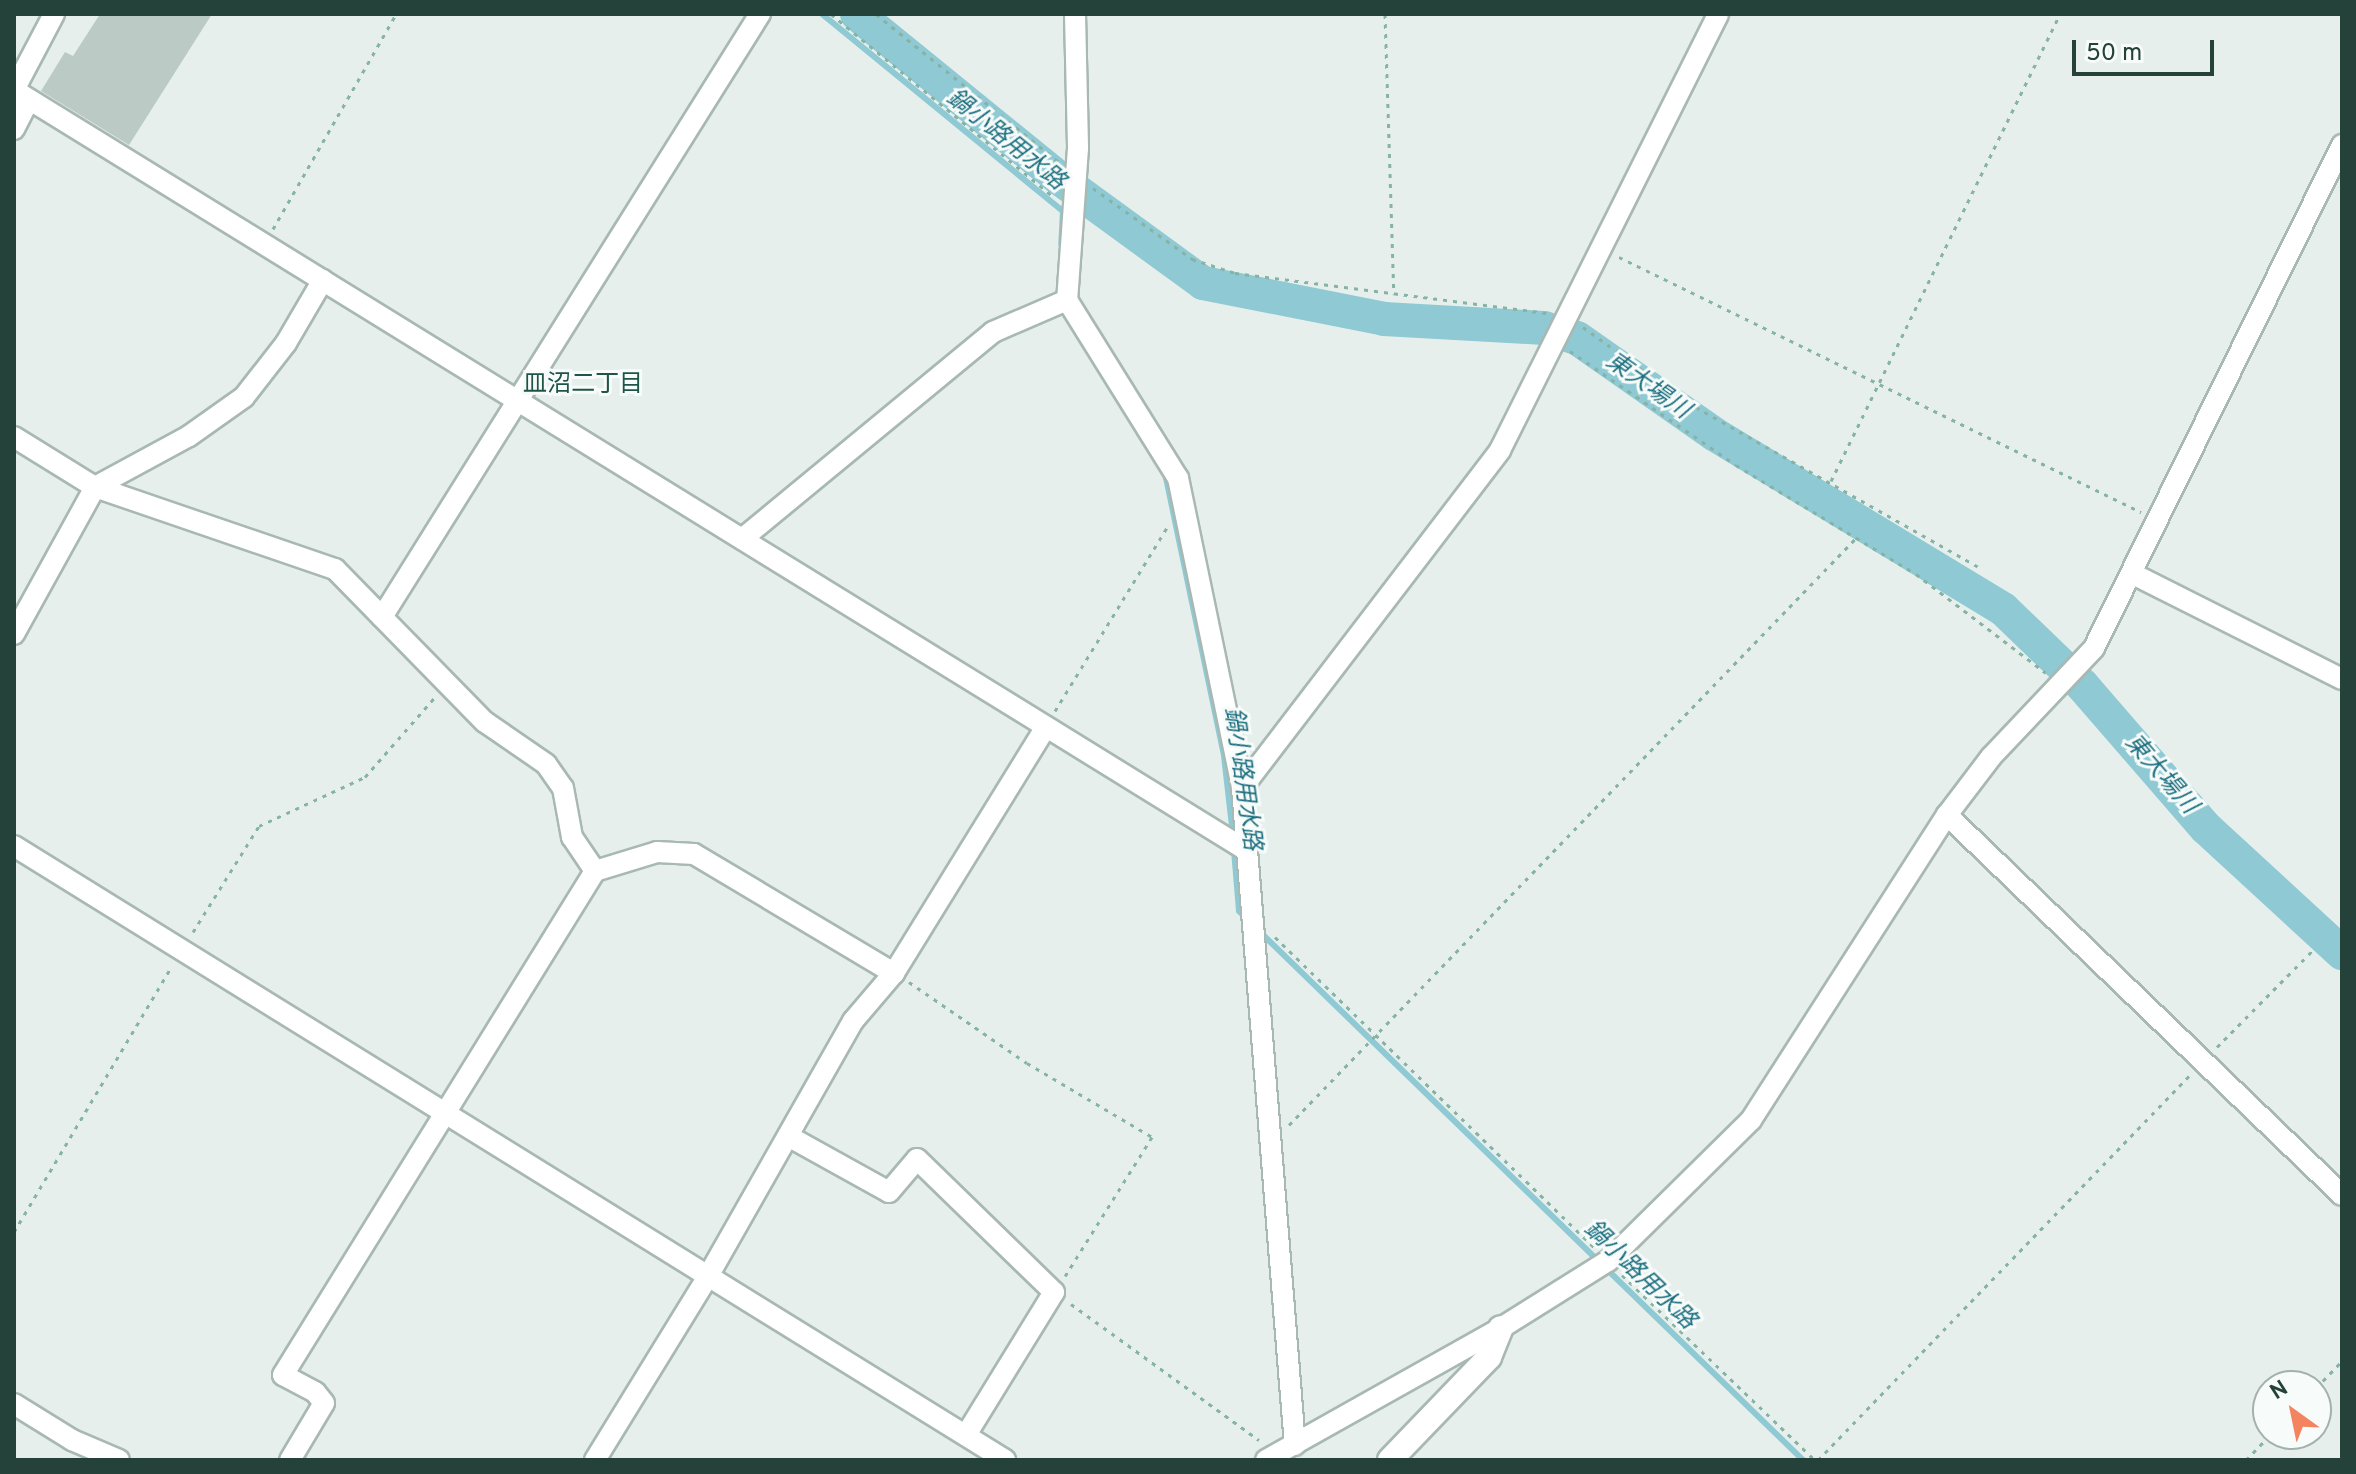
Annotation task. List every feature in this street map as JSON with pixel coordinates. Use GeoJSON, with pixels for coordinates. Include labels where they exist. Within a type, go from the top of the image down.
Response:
{"type":"FeatureCollection","features":[{"type":"Feature","properties":{"kind":"street"},"geometry":{"type":"LineString","coordinates":[[14,129],[19,94],[54,14]]}},
{"type":"Feature","properties":{"kind":"street"},"geometry":{"type":"LineString","coordinates":[[382,617],[760,14]]}},
{"type":"Feature","properties":{"kind":"street"},"geometry":{"type":"LineString","coordinates":[[1075,14],[1077,176],[1067,300],[1178,478],[1242,788],[1271,1137],[1284,1454],[1501,1328],[1608,1261],[1751,1120],[1947,815],[1991,757],[2084,662],[2133,574],[2342,145]]}},
{"type":"Feature","properties":{"kind":"street"},"geometry":{"type":"LineString","coordinates":[[1242,788],[1500,450],[1718,14]]}},
{"type":"Feature","properties":{"kind":"street"},"geometry":{"type":"LineString","coordinates":[[19,94],[1246,850]]}},
{"type":"Feature","properties":{"kind":"street"},"geometry":{"type":"LineString","coordinates":[[14,634],[95,487],[189,436],[244,397],[286,343],[323,280]]}},
{"type":"Feature","properties":{"kind":"street"},"geometry":{"type":"LineString","coordinates":[[742,539],[993,332],[1067,300]]}},
{"type":"Feature","properties":{"kind":"street"},"geometry":{"type":"LineString","coordinates":[[14,437],[95,487],[335,569],[445,685],[485,722],[546,764],[563,788],[572,837],[595,871]]}},
{"type":"Feature","properties":{"kind":"street"},"geometry":{"type":"LineString","coordinates":[[2133,574],[2342,679]]}},
{"type":"Feature","properties":{"kind":"street"},"geometry":{"type":"LineString","coordinates":[[595,1460],[707,1278],[853,1021],[894,973],[1046,727]]}},
{"type":"Feature","properties":{"kind":"street"},"geometry":{"type":"LineString","coordinates":[[1947,815],[2342,1195]]}},
{"type":"Feature","properties":{"kind":"street"},"geometry":{"type":"LineString","coordinates":[[14,846],[1005,1460]]}},
{"type":"Feature","properties":{"kind":"street"},"geometry":{"type":"LineString","coordinates":[[290,1460],[324,1403],[315,1392],[283,1375],[442,1113],[595,871],[657,852],[694,854],[894,973]]}},
{"type":"Feature","properties":{"kind":"street"},"geometry":{"type":"LineString","coordinates":[[788,1136],[889,1192],[917,1159],[1054,1292],[966,1435]]}},
{"type":"Feature","properties":{"kind":"street"},"geometry":{"type":"LineString","coordinates":[[1390,1460],[1489,1357],[1501,1328]]}},
{"type":"Feature","properties":{"kind":"street"},"geometry":{"type":"LineString","coordinates":[[14,1404],[72,1440],[119,1460]]}},
{"type":"Feature","properties":{"kind":"path"},"geometry":{"type":"LineString","coordinates":[[265,243],[396,14]]}},
{"type":"Feature","properties":{"kind":"path"},"geometry":{"type":"LineString","coordinates":[[831,14],[1074,213]]}},
{"type":"Feature","properties":{"kind":"path"},"geometry":{"type":"LineString","coordinates":[[876,14],[1077,176],[1192,259],[1235,273],[1567,318],[1601,336],[1687,402],[1979,567]]}},
{"type":"Feature","properties":{"kind":"path"},"geometry":{"type":"LineString","coordinates":[[1385,14],[1394,296]]}},
{"type":"Feature","properties":{"kind":"path"},"geometry":{"type":"LineString","coordinates":[[1830,482],[2060,14]]}},
{"type":"Feature","properties":{"kind":"path"},"geometry":{"type":"LineString","coordinates":[[1601,249],[2157,520]]}},
{"type":"Feature","properties":{"kind":"path"},"geometry":{"type":"LineString","coordinates":[[1555,344],[1856,538],[2019,648],[2059,687]]}},
{"type":"Feature","properties":{"kind":"path"},"geometry":{"type":"LineString","coordinates":[[1046,727],[1183,503]]}},
{"type":"Feature","properties":{"kind":"path"},"geometry":{"type":"LineString","coordinates":[[1271,1137],[1294,1122],[1856,538]]}},
{"type":"Feature","properties":{"kind":"path"},"geometry":{"type":"LineString","coordinates":[[14,1232],[259,826],[365,777],[445,685]]}},
{"type":"Feature","properties":{"kind":"path"},"geometry":{"type":"LineString","coordinates":[[1252,915],[1817,1460],[2315,948]]}},
{"type":"Feature","properties":{"kind":"path"},"geometry":{"type":"LineString","coordinates":[[894,973],[1027,1063],[1152,1137],[1054,1292],[1284,1454]]}},
{"type":"Feature","properties":{"kind":"building"},"geometry":{"type":"Polygon","coordinates":[[[100,14],[212,14],[129,145],[41,91],[65,52],[73,56],[100,14]]]}},
{"type":"Feature","properties":{"kind":"waterway","name":"鍋小路用水路"},"geometry":{"type":"LineString","coordinates":[[822,14],[1063,211],[1061,244]]}},
{"type":"Feature","properties":{"kind":"waterway","name":"東大場川"},"geometry":{"type":"LineString","coordinates":[[857,14],[1059,178],[1203,283],[1384,319],[1544,328],[1577,338],[1714,434],[2003,609],[2082,685],[2206,828],[2342,953]]}},
{"type":"Feature","properties":{"kind":"waterway","name":"鍋小路用水路"},"geometry":{"type":"LineString","coordinates":[[1165,473],[1224,756],[1233,835]]}},
{"type":"Feature","properties":{"kind":"waterway","name":"鍋小路用水路"},"geometry":{"type":"LineString","coordinates":[[1234,850],[1239,911],[1247,919]]}},
{"type":"Feature","properties":{"kind":"waterway","name":"鍋小路用水路"},"geometry":{"type":"LineString","coordinates":[[1258,930],[1803,1460]]}},
{"type":"Feature","properties":{"kind":"district","name":"皿沼二丁目"},"geometry":{"type":"Point","coordinates":[583,386]}}]}
